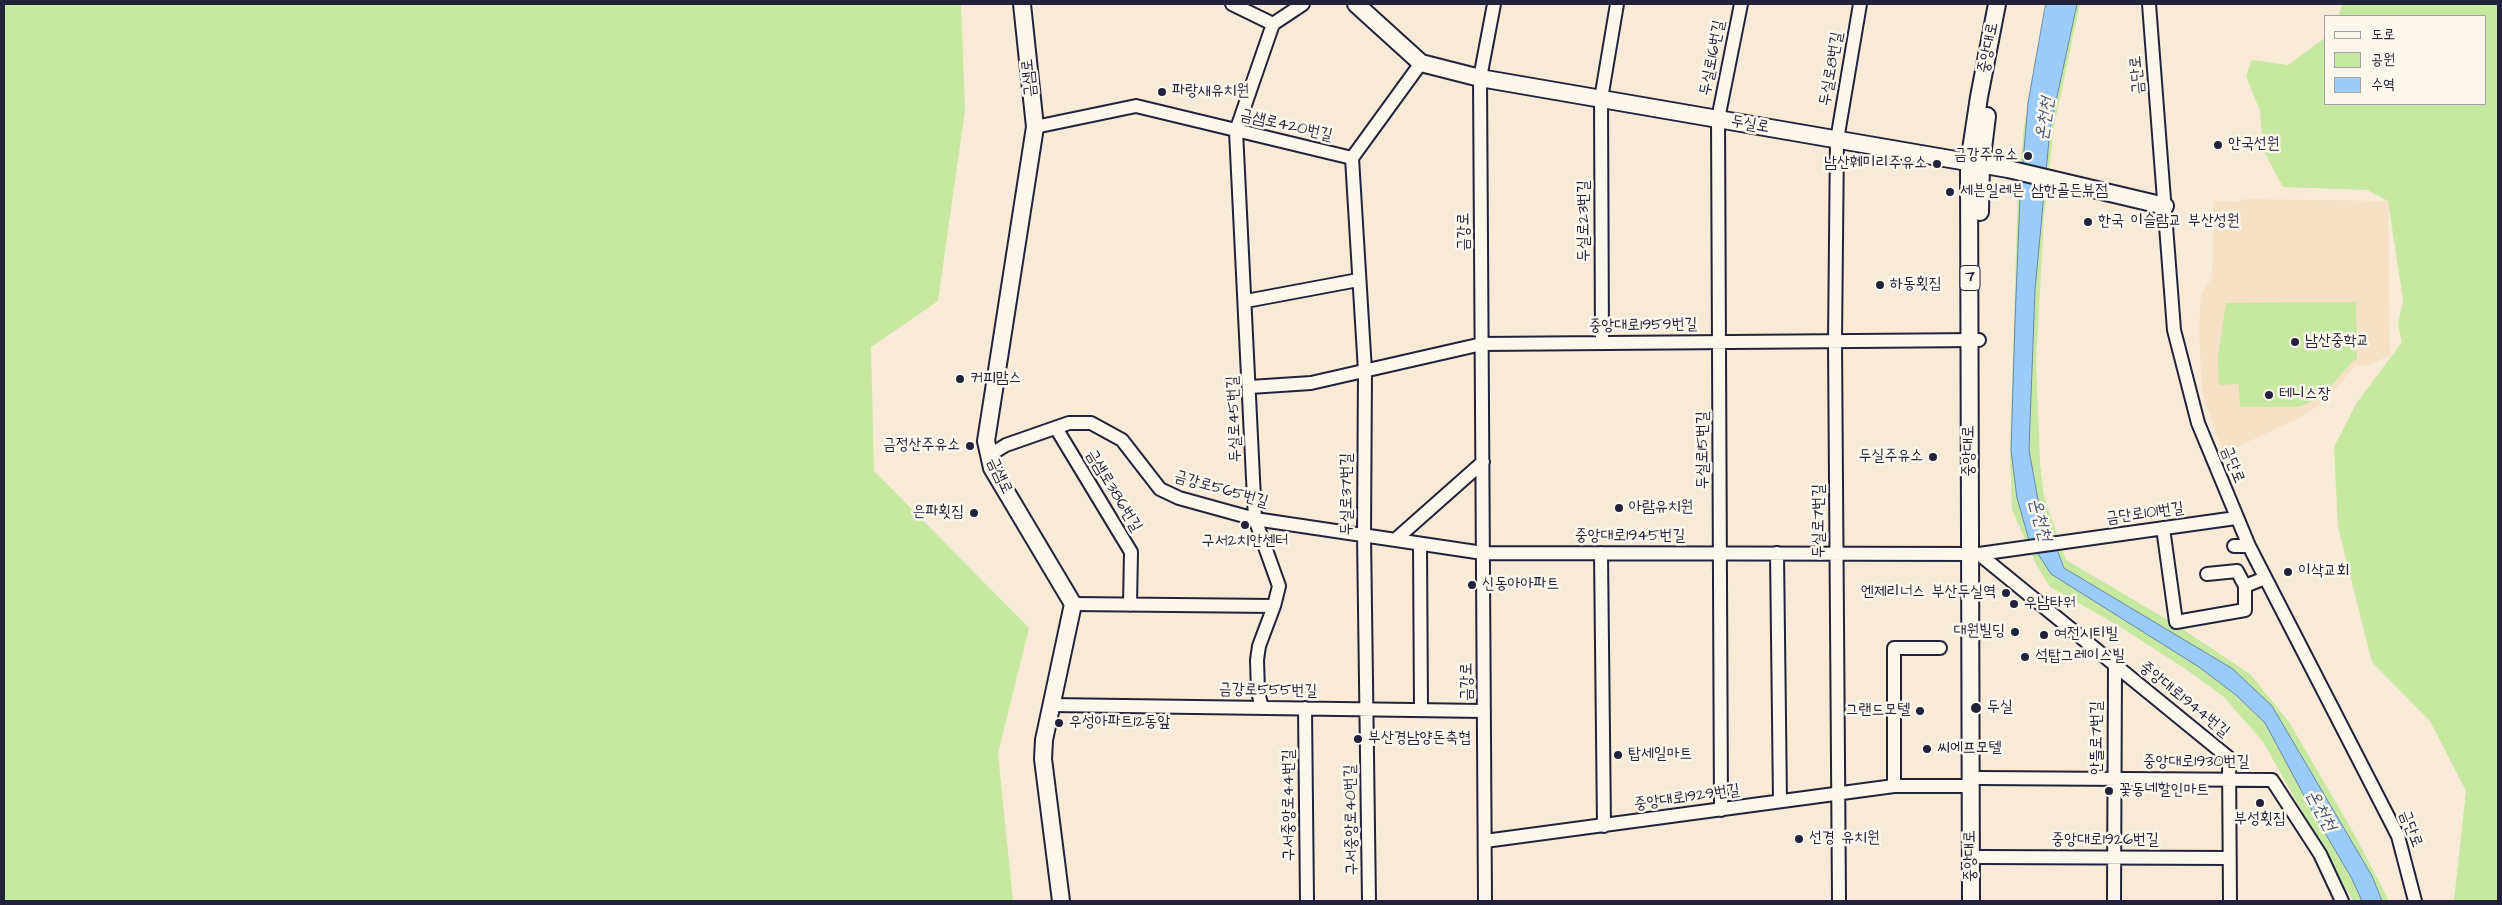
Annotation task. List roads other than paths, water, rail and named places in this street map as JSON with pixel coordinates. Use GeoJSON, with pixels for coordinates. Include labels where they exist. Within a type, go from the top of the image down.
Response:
{"type":"FeatureCollection","features":[{"type":"Feature","properties":{"kind":"main road","name":"금샘로"},"geometry":{"type":"LineString","coordinates":[[1022,4],[1035,127],[986,441],[992,468],[1073,604]]}},
{"type":"Feature","properties":{"kind":"main road","name":"두실로"},"geometry":{"type":"LineString","coordinates":[[1356,4],[1421,63],[1480,78],[2008,169],[2165,206]]}},
{"type":"Feature","properties":{"kind":"main road","name":"중앙대로"},"geometry":{"type":"LineString","coordinates":[[1971,901],[1975,782],[1975,164],[1997,4]]}},
{"type":"Feature","properties":{"kind":"main road","name":"중앙대로"},"geometry":{"type":"LineString","coordinates":[[1975,164],[2008,4]]}},
{"type":"Feature","properties":{"kind":"main road"},"geometry":{"type":"LineString","coordinates":[[1061,901],[1043,759],[1044,740],[1073,604]]}},
{"type":"Feature","properties":{"kind":"main road","name":"중앙대로"},"geometry":{"type":"LineString","coordinates":[[1975,782],[1981,901]]}},
{"type":"Feature","properties":{"kind":"street"},"geometry":{"type":"LineString","coordinates":[[1232,4],[1273,24],[1302,4]]}},
{"type":"Feature","properties":{"kind":"street","name":"금강로"},"geometry":{"type":"LineString","coordinates":[[1485,901],[1480,78],[1494,4]]}},
{"type":"Feature","properties":{"kind":"street","name":"두실로23번길"},"geometry":{"type":"LineString","coordinates":[[1602,343],[1601,99],[1617,4]]}},
{"type":"Feature","properties":{"kind":"street","name":"두실로16번길"},"geometry":{"type":"LineString","coordinates":[[1718,119],[1741,4]]}},
{"type":"Feature","properties":{"kind":"street","name":"두실로8번길"},"geometry":{"type":"LineString","coordinates":[[1837,140],[1860,4]]}},
{"type":"Feature","properties":{"kind":"street","name":"금단로"},"geometry":{"type":"LineString","coordinates":[[2149,4],[2174,330],[2179,357],[2198,423],[2249,546],[2398,836],[2415,901]]}},
{"type":"Feature","properties":{"kind":"street","name":"두실로45번길"},"geometry":{"type":"LineString","coordinates":[[1262,708],[1258,692],[1257,660],[1278,593],[1277,579],[1255,519],[1246,301],[1236,130],[1273,24]]}},
{"type":"Feature","properties":{"kind":"street"},"geometry":{"type":"LineString","coordinates":[[1352,158],[1421,63]]}},
{"type":"Feature","properties":{"kind":"street","name":"금샘로420번길"},"geometry":{"type":"LineString","coordinates":[[1035,127],[1136,106],[1352,158]]}},
{"type":"Feature","properties":{"kind":"street","name":"두실로15번길"},"geometry":{"type":"LineString","coordinates":[[1718,119],[1721,810]]}},
{"type":"Feature","properties":{"kind":"street","name":"두실로7번길"},"geometry":{"type":"LineString","coordinates":[[1837,140],[1836,553],[1839,901]]}},
{"type":"Feature","properties":{"kind":"street","name":"두실로37번길"},"geometry":{"type":"LineString","coordinates":[[1352,158],[1365,371],[1364,535],[1367,709]]}},
{"type":"Feature","properties":{"kind":"street"},"geometry":{"type":"LineString","coordinates":[[1246,301],[1358,280]]}},
{"type":"Feature","properties":{"kind":"street","name":"중앙대로1959번길"},"geometry":{"type":"LineString","coordinates":[[1250,387],[1311,383],[1482,344],[1975,340]]}},
{"type":"Feature","properties":{"kind":"street","name":"금강로565번길"},"geometry":{"type":"LineString","coordinates":[[988,456],[1006,445],[1070,423],[1091,423],[1122,440],[1160,489],[1180,498],[1255,519],[1483,553]]}},
{"type":"Feature","properties":{"kind":"street","name":"금샘로386번길"},"geometry":{"type":"LineString","coordinates":[[1056,428],[1131,552],[1130,605]]}},
{"type":"Feature","properties":{"kind":"street"},"geometry":{"type":"LineString","coordinates":[[1395,540],[1483,462]]}},
{"type":"Feature","properties":{"kind":"street","name":"금단로101번길"},"geometry":{"type":"LineString","coordinates":[[2031,547],[2236,518]]}},
{"type":"Feature","properties":{"kind":"street"},"geometry":{"type":"LineString","coordinates":[[2163,528],[2176,622],[2245,610],[2246,586],[2237,571],[2207,574]]}},
{"type":"Feature","properties":{"kind":"street"},"geometry":{"type":"LineString","coordinates":[[1420,544],[1421,710]]}},
{"type":"Feature","properties":{"kind":"street"},"geometry":{"type":"LineString","coordinates":[[2234,546],[2249,546]]}},
{"type":"Feature","properties":{"kind":"street","name":"중앙대로1945번길"},"geometry":{"type":"LineString","coordinates":[[1483,553],[1974,554],[2031,547]]}},
{"type":"Feature","properties":{"kind":"street"},"geometry":{"type":"LineString","coordinates":[[1601,553],[1604,826]]}},
{"type":"Feature","properties":{"kind":"street"},"geometry":{"type":"LineString","coordinates":[[1777,553],[1780,801]]}},
{"type":"Feature","properties":{"kind":"street","name":"중앙대로1944번길"},"geometry":{"type":"LineString","coordinates":[[1974,554],[2229,758],[2229,779]]}},
{"type":"Feature","properties":{"kind":"street"},"geometry":{"type":"LineString","coordinates":[[2246,586],[2265,578]]}},
{"type":"Feature","properties":{"kind":"street"},"geometry":{"type":"LineString","coordinates":[[1073,604],[1274,606]]}},
{"type":"Feature","properties":{"kind":"street"},"geometry":{"type":"LineString","coordinates":[[1894,786],[1894,648],[1940,648]]}},
{"type":"Feature","properties":{"kind":"street","name":"안뜰로7번길"},"geometry":{"type":"LineString","coordinates":[[2114,901],[2115,665]]}},
{"type":"Feature","properties":{"kind":"street","name":"금강로555번길"},"geometry":{"type":"LineString","coordinates":[[1051,705],[1484,711]]}},
{"type":"Feature","properties":{"kind":"street","name":"구서중앙로44번길"},"geometry":{"type":"LineString","coordinates":[[1305,708],[1307,901]]}},
{"type":"Feature","properties":{"kind":"street","name":"구서중앙로40번길"},"geometry":{"type":"LineString","coordinates":[[1367,709],[1369,901]]}},
{"type":"Feature","properties":{"kind":"street","name":"중앙대로1930번길"},"geometry":{"type":"LineString","coordinates":[[1975,782],[2115,779],[2272,780],[2320,854],[2342,901]]}},
{"type":"Feature","properties":{"kind":"street"},"geometry":{"type":"LineString","coordinates":[[2229,779],[2230,901]]}},
{"type":"Feature","properties":{"kind":"street","name":"중앙대로1929번길"},"geometry":{"type":"LineString","coordinates":[[1485,841],[1894,786],[1975,782]]}},
{"type":"Feature","properties":{"kind":"street","name":"중앙대로1926번길"},"geometry":{"type":"LineString","coordinates":[[1980,857],[2229,858]]}},
{"type":"Feature","properties":{"kind":"water","name":"온천천"},"geometry":{"type":"Polygon","coordinates":[[[2046,4],[2077,4],[2050,129],[2035,290],[2029,450],[2038,500],[2064,568],[2233,669],[2272,706],[2372,876],[2382,901],[2362,901],[2351,877],[2315,816],[2265,723],[2236,695],[2199,667],[2051,574],[2029,540],[2017,498],[2011,450],[2015,321],[2020,198],[2028,103],[2046,4]]]}},
{"type":"Feature","properties":{"kind":"place","name":"파랑새유치원"},"geometry":{"type":"Point","coordinates":[1162,92]}},
{"type":"Feature","properties":{"kind":"place","name":"안국선원"},"geometry":{"type":"Point","coordinates":[2218,145]}},
{"type":"Feature","properties":{"kind":"place","name":"금강주유소"},"geometry":{"type":"Point","coordinates":[2028,156]}},
{"type":"Feature","properties":{"kind":"place","name":"남산훼미리주유소"},"geometry":{"type":"Point","coordinates":[1937,164]}},
{"type":"Feature","properties":{"kind":"place","name":"세븐일레븐 삼한골든뷰점"},"geometry":{"type":"Point","coordinates":[1950,192]}},
{"type":"Feature","properties":{"kind":"place","name":"한국 이슬람교 부산성원"},"geometry":{"type":"Point","coordinates":[2088,222]}},
{"type":"Feature","properties":{"kind":"place","name":"하동횟집"},"geometry":{"type":"Point","coordinates":[1880,285]}},
{"type":"Feature","properties":{"kind":"place","name":"남산중학교"},"geometry":{"type":"Point","coordinates":[2295,342]}},
{"type":"Feature","properties":{"kind":"place","name":"커피맘스"},"geometry":{"type":"Point","coordinates":[960,379]}},
{"type":"Feature","properties":{"kind":"place","name":"테니스장"},"geometry":{"type":"Point","coordinates":[2269,395]}},
{"type":"Feature","properties":{"kind":"place","name":"금정산주유소"},"geometry":{"type":"Point","coordinates":[970,446]}},
{"type":"Feature","properties":{"kind":"place","name":"두실주유소"},"geometry":{"type":"Point","coordinates":[1933,457]}},
{"type":"Feature","properties":{"kind":"place","name":"아람유치원"},"geometry":{"type":"Point","coordinates":[1619,508]}},
{"type":"Feature","properties":{"kind":"place","name":"은파횟집"},"geometry":{"type":"Point","coordinates":[974,513]}},
{"type":"Feature","properties":{"kind":"place","name":"구서2치안센터"},"geometry":{"type":"Point","coordinates":[1245,525]}},
{"type":"Feature","properties":{"kind":"place","name":"이삭교회"},"geometry":{"type":"Point","coordinates":[2288,572]}},
{"type":"Feature","properties":{"kind":"place","name":"신동아아파트"},"geometry":{"type":"Point","coordinates":[1472,585]}},
{"type":"Feature","properties":{"kind":"place","name":"엔제리너스 부산두실역"},"geometry":{"type":"Point","coordinates":[2006,593]}},
{"type":"Feature","properties":{"kind":"place","name":"우남타워"},"geometry":{"type":"Point","coordinates":[2014,604]}},
{"type":"Feature","properties":{"kind":"place","name":"대원빌딩"},"geometry":{"type":"Point","coordinates":[2015,632]}},
{"type":"Feature","properties":{"kind":"place","name":"여전시티빌"},"geometry":{"type":"Point","coordinates":[2044,635]}},
{"type":"Feature","properties":{"kind":"place","name":"석탑그레이스빌"},"geometry":{"type":"Point","coordinates":[2025,657]}},
{"type":"Feature","properties":{"kind":"place","name":"두실"},"geometry":{"type":"Point","coordinates":[1976,708]}},
{"type":"Feature","properties":{"kind":"place","name":"그랜드모텔"},"geometry":{"type":"Point","coordinates":[1920,711]}},
{"type":"Feature","properties":{"kind":"place","name":"우성아파트12동앞"},"geometry":{"type":"Point","coordinates":[1059,723]}},
{"type":"Feature","properties":{"kind":"place","name":"부산경남양돈축협"},"geometry":{"type":"Point","coordinates":[1358,739]}},
{"type":"Feature","properties":{"kind":"place","name":"씨에프모텔"},"geometry":{"type":"Point","coordinates":[1927,749]}},
{"type":"Feature","properties":{"kind":"place","name":"탑세일마트"},"geometry":{"type":"Point","coordinates":[1618,755]}},
{"type":"Feature","properties":{"kind":"place","name":"꽃동네할인마트"},"geometry":{"type":"Point","coordinates":[2109,791]}},
{"type":"Feature","properties":{"kind":"place","name":"부성횟집"},"geometry":{"type":"Point","coordinates":[2260,803]}},
{"type":"Feature","properties":{"kind":"place","name":"선경 유치원"},"geometry":{"type":"Point","coordinates":[1799,839]}}]}
